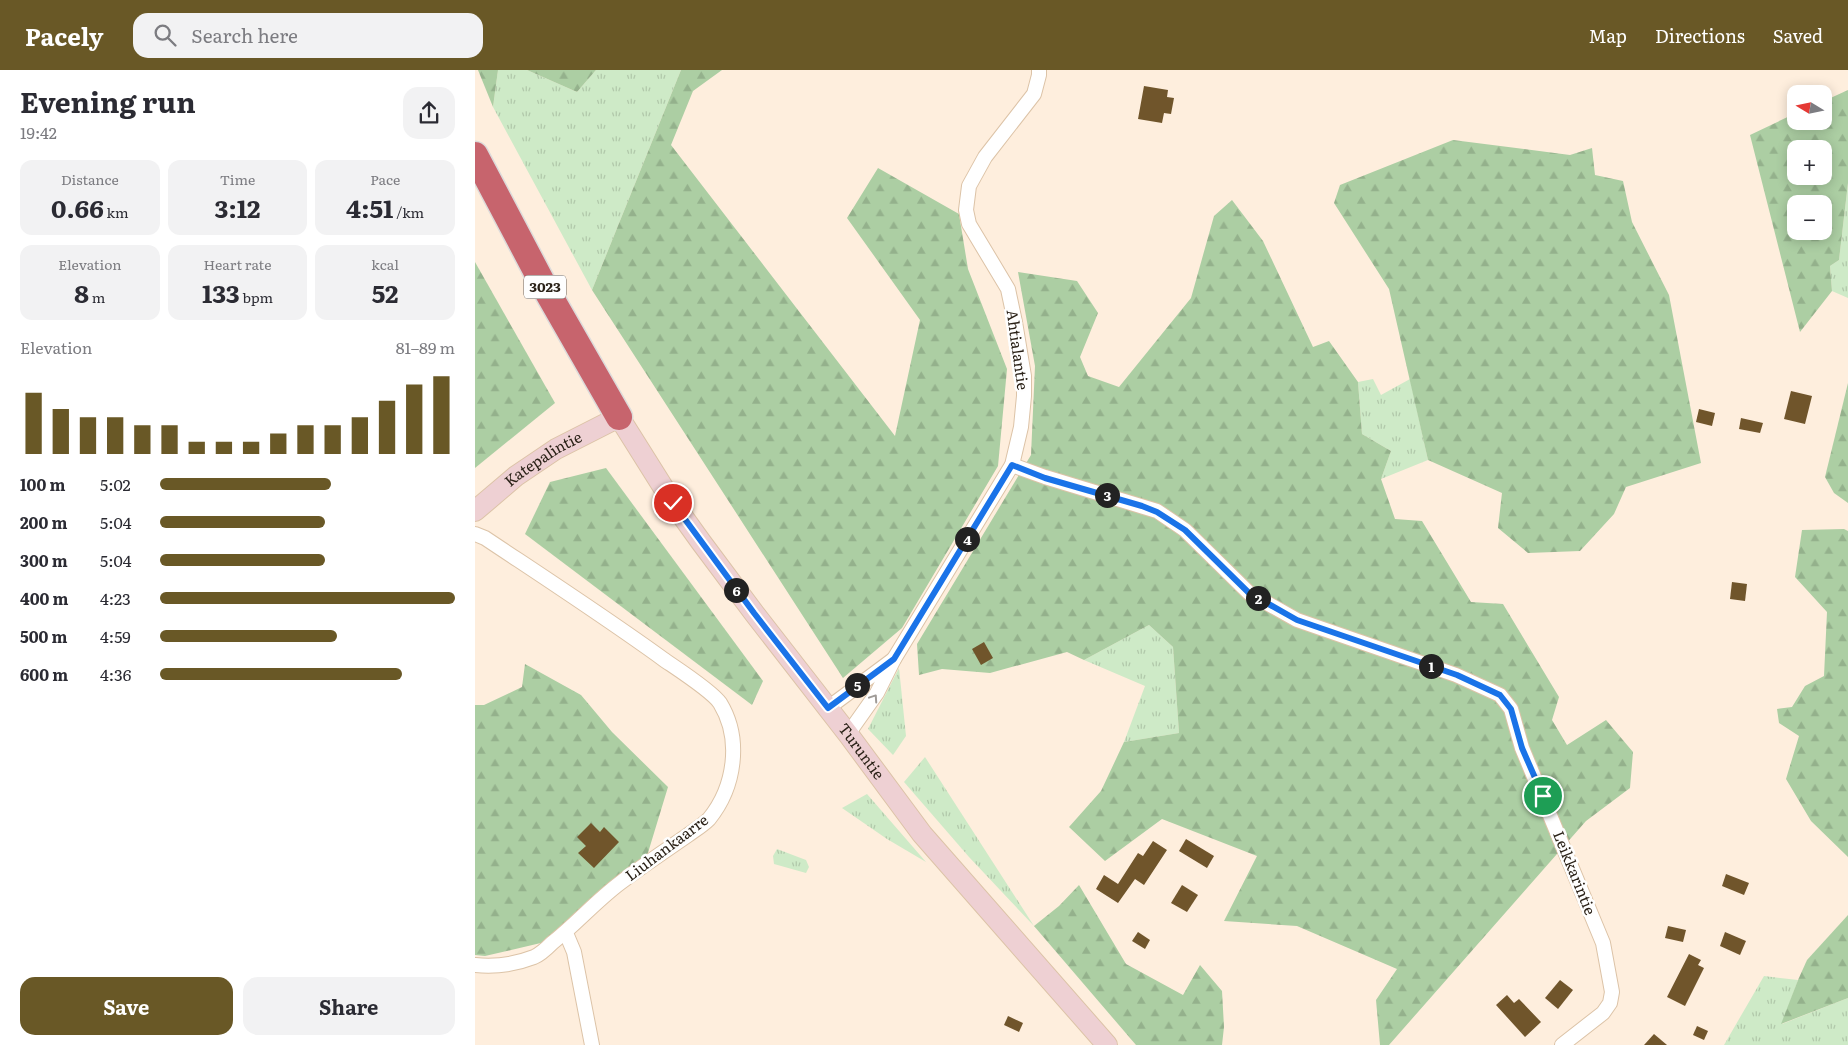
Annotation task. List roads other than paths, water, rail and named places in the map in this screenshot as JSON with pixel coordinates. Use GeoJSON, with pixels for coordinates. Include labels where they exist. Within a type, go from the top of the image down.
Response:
{"type":"FeatureCollection","features":[{"type":"Feature","properties":{"kind":"highway","name":"3023"},"geometry":{"type":"LineString","coordinates":[[475,155],[544,286],[619,417]]}},
{"type":"Feature","properties":{"kind":"main road","name":"Katepalintie"},"geometry":{"type":"LineString","coordinates":[[475,511],[516,476],[556,449],[619,417]]}},
{"type":"Feature","properties":{"kind":"main road","name":"Turuntie"},"geometry":{"type":"LineString","coordinates":[[619,417],[673,503],[701,542],[923,834],[1107,1045]]}},
{"type":"Feature","properties":{"kind":"street","name":"Ahtialantie"},"geometry":{"type":"LineString","coordinates":[[848,734],[877,693],[894,659],[1012,465],[1021,427],[1024,396],[1024,376],[1015,322],[1008,289],[969,224],[966,210],[969,186],[985,157],[1034,94],[1039,70]]}},
{"type":"Feature","properties":{"kind":"street","name":"Leikkarintie"},"geometry":{"type":"LineString","coordinates":[[1012,465],[1045,478],[1157,512],[1185,530],[1249,593],[1297,620],[1457,675],[1500,695],[1511,709],[1522,748],[1603,943],[1612,992],[1610,1003],[1603,1013],[1562,1045]]}},
{"type":"Feature","properties":{"kind":"street","name":"Liuhankaarre"},"geometry":{"type":"LineString","coordinates":[[475,534],[485,538],[591,608],[685,674],[718,700],[727,716],[733,746],[731,775],[720,803],[707,821],[612,889],[566,933],[536,956],[509,963],[485,966],[475,965]]}},
{"type":"Feature","properties":{"kind":"street","name":"Ahtialantie"},"geometry":{"type":"LineString","coordinates":[[828,708],[894,659]]}},
{"type":"Feature","properties":{"kind":"street"},"geometry":{"type":"LineString","coordinates":[[566,933],[574,952],[592,1045]]}}]}
